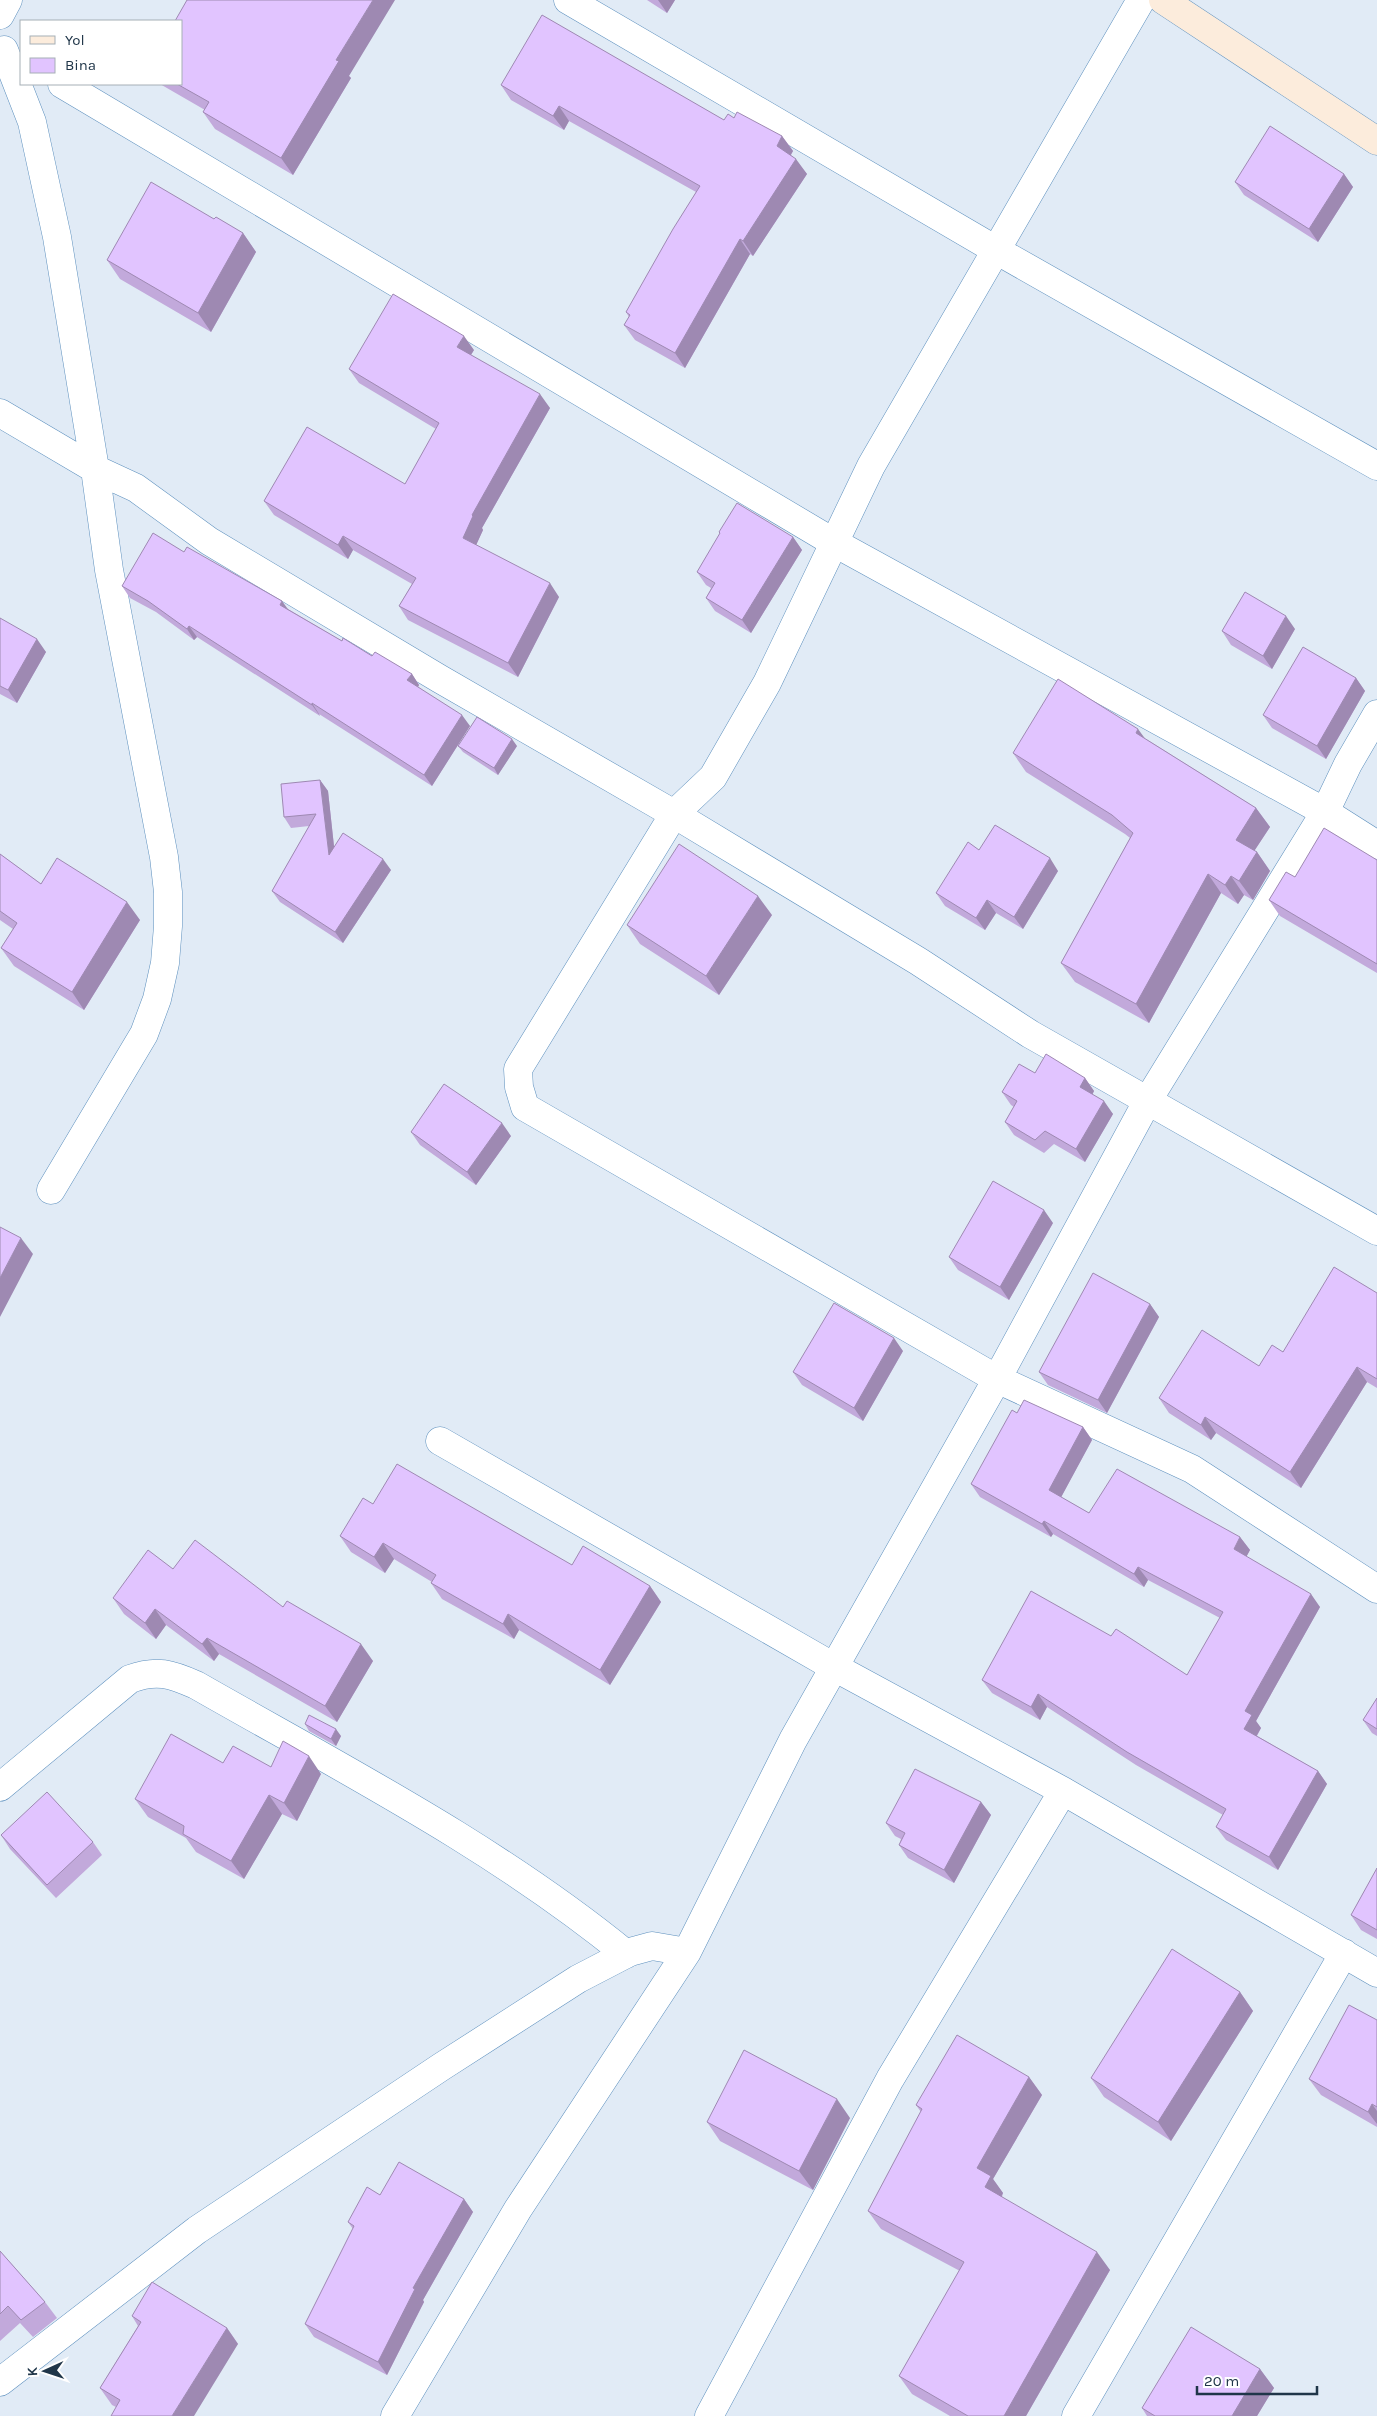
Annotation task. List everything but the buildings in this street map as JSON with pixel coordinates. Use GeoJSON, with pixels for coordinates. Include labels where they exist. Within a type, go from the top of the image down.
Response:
{"type":"FeatureCollection","features":[{"type":"Feature","properties":{"kind":"street"},"geometry":{"type":"LineString","coordinates":[[0,15],[8,0]]}},
{"type":"Feature","properties":{"kind":"street"},"geometry":{"type":"LineString","coordinates":[[568,0],[996,250],[1377,466]]}},
{"type":"Feature","properties":{"kind":"street"},"geometry":{"type":"LineString","coordinates":[[1141,0],[871,466],[767,683],[713,777],[674,814],[518,1069],[518,1087],[525,1107],[997,1379],[1192,1469],[1377,1589]]}},
{"type":"Feature","properties":{"kind":"street"},"geometry":{"type":"LineString","coordinates":[[1164,0],[1377,141]]}},
{"type":"Feature","properties":{"kind":"street"},"geometry":{"type":"LineString","coordinates":[[8,51],[34,131],[57,237],[95,469],[109,570],[164,857],[168,892],[165,963],[156,999],[144,1034],[51,1190]]}},
{"type":"Feature","properties":{"kind":"street"},"geometry":{"type":"LineString","coordinates":[[64,85],[833,542],[1326,812],[1377,845]]}},
{"type":"Feature","properties":{"kind":"street"},"geometry":{"type":"LineString","coordinates":[[0,413],[95,469],[136,488],[209,541],[440,679],[674,814],[918,961],[1030,1034],[1377,1231]]}},
{"type":"Feature","properties":{"kind":"street"},"geometry":{"type":"LineString","coordinates":[[395,2416],[518,2209],[687,1952],[793,1740],[997,1379],[1148,1100],[1326,812],[1348,764],[1377,714]]}},
{"type":"Feature","properties":{"kind":"street"},"geometry":{"type":"LineString","coordinates":[[440,1441],[834,1667],[1063,1791],[1377,1973]]}},
{"type":"Feature","properties":{"kind":"street"},"geometry":{"type":"LineString","coordinates":[[0,1787],[130,1679],[140,1675],[170,1674],[196,1685],[345,1769],[501,1862],[583,1919],[626,1954]]}},
{"type":"Feature","properties":{"kind":"street"},"geometry":{"type":"LineString","coordinates":[[710,2416],[890,2079],[1063,1791]]}},
{"type":"Feature","properties":{"kind":"street"},"geometry":{"type":"LineString","coordinates":[[0,2382],[197,2230],[441,2067],[578,1979],[626,1954],[652,1946],[687,1952]]}},
{"type":"Feature","properties":{"kind":"street"},"geometry":{"type":"LineString","coordinates":[[1076,2416],[1344,1953]]}}]}
